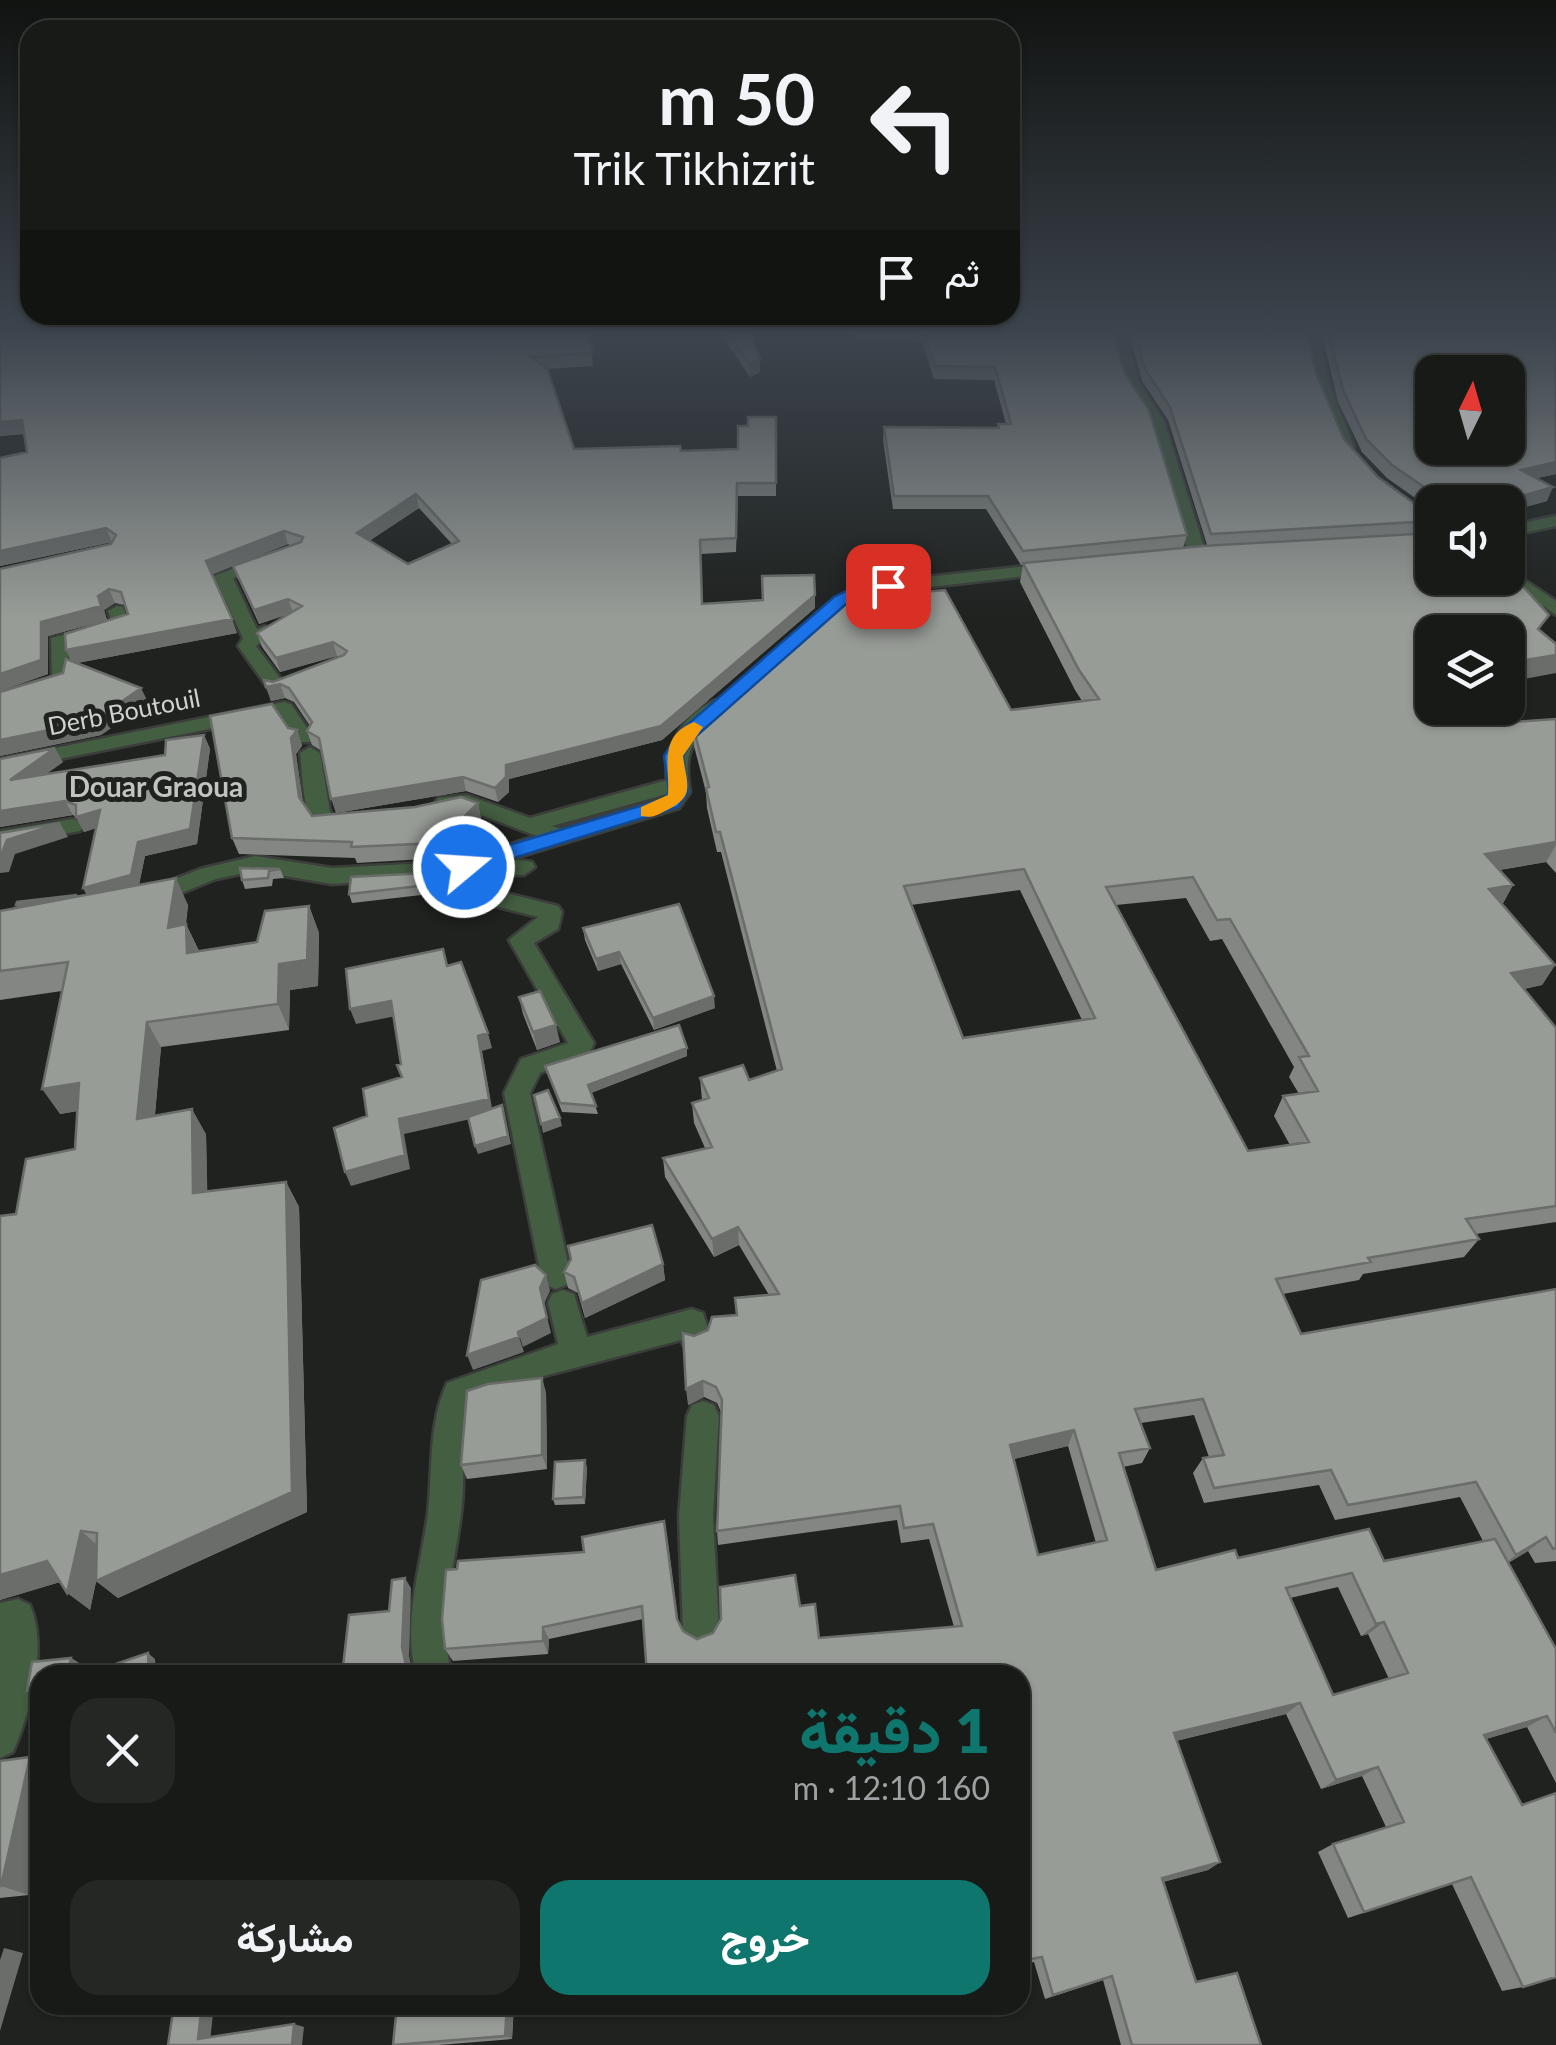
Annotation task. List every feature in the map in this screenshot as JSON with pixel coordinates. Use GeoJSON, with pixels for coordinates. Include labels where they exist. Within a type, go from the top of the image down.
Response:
{"type":"FeatureCollection","features":[{"type":"Feature","properties":{"kind":"street"},"geometry":{"type":"LineString","coordinates":[[1160,426],[1198,556]]}},
{"type":"Feature","properties":{"kind":"street"},"geometry":{"type":"LineString","coordinates":[[1338,426],[1356,461]]}},
{"type":"Feature","properties":{"kind":"street"},"geometry":{"type":"LineString","coordinates":[[1525,527],[1556,521]]}},
{"type":"Feature","properties":{"kind":"street"},"geometry":{"type":"LineString","coordinates":[[279,557],[223,576],[252,638],[248,649],[282,692],[307,746],[319,812],[329,824],[377,815]]}},
{"type":"Feature","properties":{"kind":"street"},"geometry":{"type":"LineString","coordinates":[[813,623],[862,589],[1085,565]]}},
{"type":"Feature","properties":{"kind":"street"},"geometry":{"type":"LineString","coordinates":[[1525,587],[1556,610]]}},
{"type":"Feature","properties":{"kind":"street"},"geometry":{"type":"LineString","coordinates":[[0,698],[62,680],[58,642],[122,626],[117,611]]}},
{"type":"Feature","properties":{"kind":"street"},"geometry":{"type":"LineString","coordinates":[[252,638],[280,626]]}},
{"type":"Feature","properties":{"kind":"street","name":"Derb Boutouil"},"geometry":{"type":"LineString","coordinates":[[0,765],[282,692]]}},
{"type":"Feature","properties":{"kind":"street"},"geometry":{"type":"LineString","coordinates":[[576,1354],[517,1093],[530,1066],[580,1048],[581,1043],[550,989],[534,970],[521,940],[550,923],[550,912],[495,898],[494,866],[503,854],[664,807],[676,798],[674,756],[680,741],[731,694]]}},
{"type":"Feature","properties":{"kind":"street"},"geometry":{"type":"LineString","coordinates":[[529,826],[677,784]]}},
{"type":"Feature","properties":{"kind":"street"},"geometry":{"type":"LineString","coordinates":[[423,812],[451,801],[467,802],[561,837]]}},
{"type":"Feature","properties":{"kind":"street"},"geometry":{"type":"LineString","coordinates":[[0,838],[72,826]]}},
{"type":"Feature","properties":{"kind":"street"},"geometry":{"type":"LineString","coordinates":[[124,908],[198,877],[243,865],[287,866],[324,876],[524,866]]}},
{"type":"Feature","properties":{"kind":"street"},"geometry":{"type":"LineString","coordinates":[[429,1665],[432,1591],[446,1502],[449,1414],[458,1393],[536,1364],[692,1323],[694,1336]]}},
{"type":"Feature","properties":{"kind":"street"},"geometry":{"type":"LineString","coordinates":[[701,1630],[696,1516],[703,1416]]}},
{"type":"Feature","properties":{"kind":"street"},"geometry":{"type":"LineString","coordinates":[[0,1621],[18,1617],[20,1660],[0,1739]]}},
{"type":"Feature","properties":{"kind":"building"},"geometry":{"type":"Polygon","coordinates":[[[23,426],[566,426],[574,449],[680,446],[681,451],[738,449],[738,426],[776,426],[776,483],[737,483],[736,538],[700,540],[702,604],[763,600],[762,576],[814,575],[815,595],[661,726],[506,765],[506,777],[495,788],[463,777],[331,799],[319,738],[307,731],[312,722],[289,688],[280,684],[266,687],[264,680],[273,682],[347,651],[333,642],[276,658],[257,633],[302,606],[288,599],[254,610],[233,566],[301,542],[303,537],[284,531],[206,561],[232,619],[66,650],[65,634],[128,614],[121,592],[109,589],[98,596],[101,606],[41,622],[41,660],[0,674],[0,569],[111,544],[116,535],[106,528],[0,551],[0,458],[27,452],[23,426]],[[416,494],[357,533],[408,564],[459,541],[416,494]]]}},
{"type":"Feature","properties":{"kind":"building"},"geometry":{"type":"Polygon","coordinates":[[[1154,426],[1187,535],[1023,551],[988,496],[894,496],[884,427],[1154,426]]]}},
{"type":"Feature","properties":{"kind":"building"},"geometry":{"type":"Polygon","coordinates":[[[1176,426],[1339,426],[1344,439],[1378,477],[1415,504],[1415,522],[1211,534],[1176,426]]]}},
{"type":"Feature","properties":{"kind":"building"},"geometry":{"type":"Polygon","coordinates":[[[1360,426],[1415,426],[1415,465],[1525,465],[1525,426],[1556,426],[1556,462],[1521,470],[1553,487],[1525,495],[1525,485],[1421,485],[1392,465],[1366,439],[1360,426]]]}},
{"type":"Feature","properties":{"kind":"building"},"geometry":{"type":"Polygon","coordinates":[[[1415,534],[1415,595],[1525,595],[1525,589],[1549,615],[1538,629],[1556,644],[1556,655],[1525,660],[1525,615],[1415,615],[1415,725],[1525,725],[1525,721],[1556,719],[1556,842],[1485,854],[1513,885],[1489,889],[1555,965],[1511,973],[1556,1028],[1556,1206],[1466,1219],[1479,1239],[1276,1279],[1301,1334],[1556,1289],[1556,1548],[1546,1537],[1516,1555],[1476,1482],[1348,1505],[1331,1470],[1214,1488],[1203,1458],[1224,1455],[1203,1399],[1135,1409],[1150,1448],[1119,1453],[1156,1570],[1235,1550],[1238,1558],[1369,1529],[1384,1561],[1495,1539],[1556,1649],[1556,1733],[1547,1716],[1484,1735],[1522,1805],[1556,1793],[1556,1977],[1523,1987],[1471,1877],[1364,1912],[1333,1844],[1404,1822],[1378,1767],[1336,1780],[1300,1703],[1174,1733],[1220,1862],[1162,1878],[1196,1982],[1237,1973],[1261,2045],[1132,2045],[1112,1976],[1053,1995],[1042,1957],[1030,1959],[1030,1665],[646,1665],[642,1606],[543,1627],[543,1641],[445,1649],[442,1619],[446,1570],[457,1569],[458,1561],[584,1552],[582,1537],[664,1521],[677,1619],[683,1631],[697,1639],[713,1633],[721,1619],[720,1587],[795,1575],[800,1606],[815,1604],[819,1638],[962,1626],[933,1524],[904,1528],[900,1506],[717,1531],[722,1400],[716,1387],[703,1381],[686,1389],[683,1333],[694,1336],[708,1330],[712,1317],[737,1315],[735,1298],[779,1294],[738,1227],[712,1239],[663,1158],[712,1147],[692,1103],[709,1098],[700,1078],[743,1065],[749,1080],[782,1069],[720,832],[716,832],[693,726],[842,595],[888,591],[880,577],[915,574],[924,592],[945,590],[1011,710],[1099,699],[1079,670],[1023,563],[1203,546],[1415,534]],[[1024,869],[904,886],[963,1038],[1095,1018],[1024,869]],[[1193,877],[1106,887],[1248,1151],[1309,1142],[1283,1096],[1318,1091],[1299,1057],[1309,1056],[1230,919],[1217,920],[1193,877]],[[1074,1430],[1010,1445],[1038,1555],[1107,1540],[1074,1430]],[[1352,1573],[1286,1588],[1333,1695],[1408,1673],[1384,1622],[1376,1624],[1352,1573]]]}},
{"type":"Feature","properties":{"kind":"building"},"geometry":{"type":"Polygon","coordinates":[[[66,659],[141,688],[94,721],[0,740],[0,692],[63,673],[66,659]]]}},
{"type":"Feature","properties":{"kind":"building"},"geometry":{"type":"Polygon","coordinates":[[[272,704],[288,728],[297,730],[291,738],[299,797],[312,816],[415,807],[461,797],[478,803],[438,843],[351,847],[352,842],[232,838],[210,716],[272,704]]]}},
{"type":"Feature","properties":{"kind":"building"},"geometry":{"type":"Polygon","coordinates":[[[204,735],[190,829],[138,842],[131,875],[83,888],[100,810],[76,817],[76,805],[65,801],[0,811],[0,759],[55,748],[10,780],[165,755],[166,740],[204,735]]]}},
{"type":"Feature","properties":{"kind":"building"},"geometry":{"type":"Polygon","coordinates":[[[60,823],[7,840],[0,858],[0,833],[60,823]]]}},
{"type":"Feature","properties":{"kind":"building"},"geometry":{"type":"Polygon","coordinates":[[[240,868],[280,869],[269,871],[268,878],[242,880],[240,868]]]}},
{"type":"Feature","properties":{"kind":"building"},"geometry":{"type":"Polygon","coordinates":[[[426,873],[428,885],[349,894],[351,877],[426,873]]]}},
{"type":"Feature","properties":{"kind":"building"},"geometry":{"type":"Polygon","coordinates":[[[176,878],[168,928],[186,924],[187,953],[257,942],[265,911],[309,906],[307,960],[279,964],[278,1004],[147,1022],[137,1119],[192,1109],[193,1193],[286,1182],[292,1492],[96,1581],[97,1533],[81,1531],[67,1593],[47,1561],[0,1575],[0,1216],[16,1214],[26,1159],[75,1149],[79,1083],[42,1089],[68,962],[0,971],[0,911],[176,878]]]}},
{"type":"Feature","properties":{"kind":"building"},"geometry":{"type":"Polygon","coordinates":[[[77,895],[16,905],[17,902],[77,895]]]}},
{"type":"Feature","properties":{"kind":"building"},"geometry":{"type":"Polygon","coordinates":[[[679,904],[714,996],[653,1018],[619,952],[596,959],[583,928],[679,904]]]}},
{"type":"Feature","properties":{"kind":"building"},"geometry":{"type":"Polygon","coordinates":[[[443,949],[447,966],[461,962],[488,1033],[478,1036],[489,1099],[399,1119],[405,1155],[345,1172],[334,1128],[367,1116],[363,1089],[402,1077],[397,1065],[401,1064],[391,1001],[350,1009],[346,969],[443,949]]]}},
{"type":"Feature","properties":{"kind":"building"},"geometry":{"type":"Polygon","coordinates":[[[540,991],[556,1025],[533,1032],[519,997],[540,991]]]}},
{"type":"Feature","properties":{"kind":"building"},"geometry":{"type":"Polygon","coordinates":[[[679,1025],[687,1048],[588,1085],[596,1106],[560,1103],[545,1066],[679,1025]]]}},
{"type":"Feature","properties":{"kind":"building"},"geometry":{"type":"Polygon","coordinates":[[[548,1090],[560,1118],[541,1124],[534,1095],[548,1090]]]}},
{"type":"Feature","properties":{"kind":"building"},"geometry":{"type":"Polygon","coordinates":[[[502,1105],[508,1136],[475,1146],[468,1117],[502,1105]]]}},
{"type":"Feature","properties":{"kind":"building"},"geometry":{"type":"Polygon","coordinates":[[[652,1225],[663,1264],[582,1303],[574,1277],[564,1272],[571,1259],[568,1246],[652,1225]]]}},
{"type":"Feature","properties":{"kind":"building"},"geometry":{"type":"Polygon","coordinates":[[[535,1265],[546,1275],[540,1288],[547,1318],[518,1332],[519,1337],[467,1355],[481,1280],[535,1265]]]}},
{"type":"Feature","properties":{"kind":"building"},"geometry":{"type":"Polygon","coordinates":[[[542,1378],[542,1455],[461,1465],[467,1391],[488,1384],[542,1378]]]}},
{"type":"Feature","properties":{"kind":"building"},"geometry":{"type":"Polygon","coordinates":[[[585,1460],[583,1497],[553,1499],[555,1462],[585,1460]]]}},
{"type":"Feature","properties":{"kind":"building"},"geometry":{"type":"Polygon","coordinates":[[[405,1578],[402,1647],[406,1665],[343,1665],[349,1615],[389,1611],[392,1580],[405,1578]]]}},
{"type":"Feature","properties":{"kind":"building"},"geometry":{"type":"Polygon","coordinates":[[[148,1653],[149,1665],[113,1665],[148,1653]]]}},
{"type":"Feature","properties":{"kind":"building"},"geometry":{"type":"Polygon","coordinates":[[[71,1658],[69,1665],[31,1665],[71,1658]]]}},
{"type":"Feature","properties":{"kind":"building"},"geometry":{"type":"Polygon","coordinates":[[[30,1757],[1,1886],[0,1886],[0,1761],[30,1757]]]}},
{"type":"Feature","properties":{"kind":"building"},"geometry":{"type":"Polygon","coordinates":[[[172,2015],[201,2015],[198,2039],[294,2024],[292,2045],[168,2045],[172,2015]]]}},
{"type":"Feature","properties":{"kind":"building"},"geometry":{"type":"Polygon","coordinates":[[[396,2015],[506,2015],[505,2036],[393,2045],[396,2015]]]}},
{"type":"Feature","properties":{"kind":"slow traffic"},"geometry":{"type":"LineString","coordinates":[[648,812],[676,798],[674,756],[680,741],[694,727]]}},
{"type":"Feature","properties":{"kind":"district","name":"Douar Graoua"},"geometry":{"type":"Point","coordinates":[156,787]}},
{"type":"Feature","properties":{"kind":"route"},"geometry":{"type":"LineString","coordinates":[[464,867],[494,866],[503,854],[671,803],[678,792],[674,756],[685,736],[840,601],[862,589],[888,586]]}}]}
